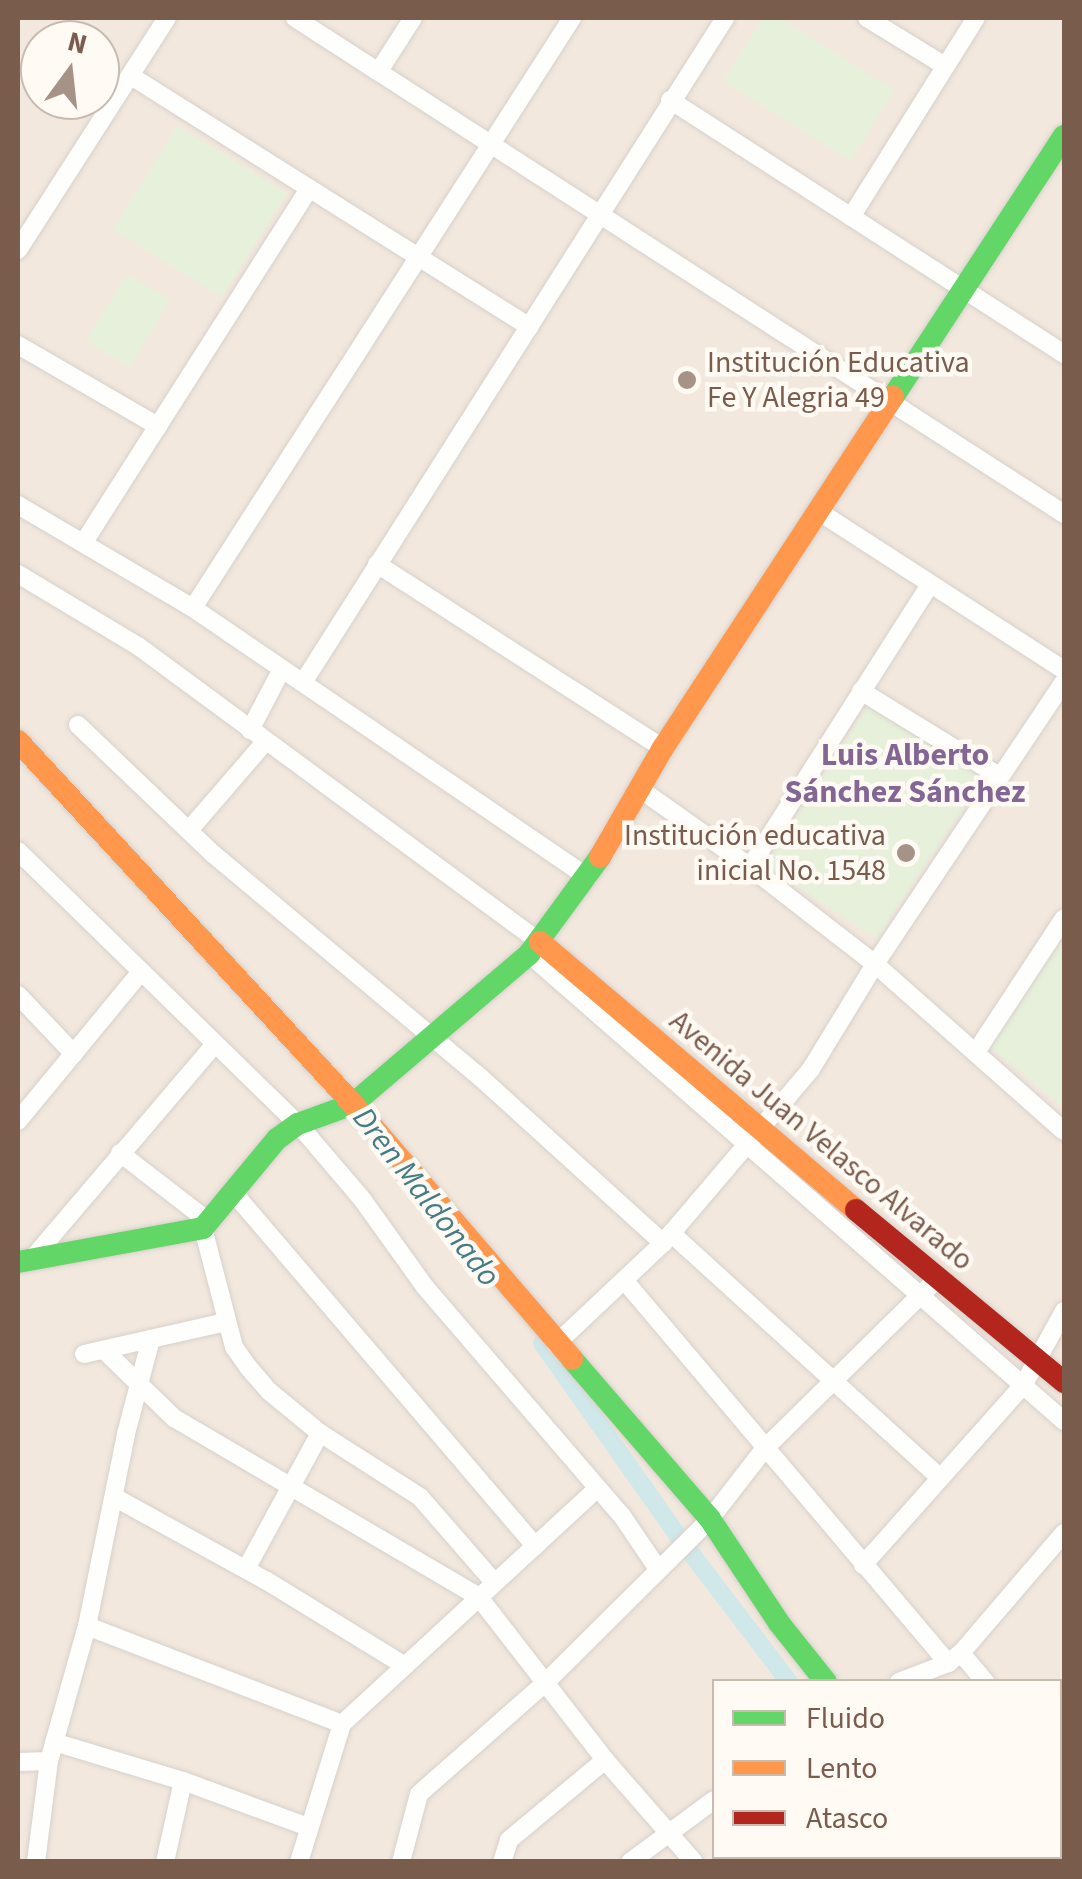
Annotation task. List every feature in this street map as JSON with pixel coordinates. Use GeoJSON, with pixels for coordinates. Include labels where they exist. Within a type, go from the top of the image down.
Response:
{"type":"FeatureCollection","features":[{"type":"Feature","properties":{"kind":"street"},"geometry":{"type":"LineString","coordinates":[[18,250],[167,18]]}},
{"type":"Feature","properties":{"kind":"street"},"geometry":{"type":"LineString","coordinates":[[295,18],[1064,514]]}},
{"type":"Feature","properties":{"kind":"street"},"geometry":{"type":"LineString","coordinates":[[379,70],[413,18]]}},
{"type":"Feature","properties":{"kind":"street"},"geometry":{"type":"LineString","coordinates":[[193,608],[572,18]]}},
{"type":"Feature","properties":{"kind":"street"},"geometry":{"type":"LineString","coordinates":[[304,681],[725,18]]}},
{"type":"Feature","properties":{"kind":"street"},"geometry":{"type":"LineString","coordinates":[[866,18],[945,66]]}},
{"type":"Feature","properties":{"kind":"street"},"geometry":{"type":"LineString","coordinates":[[851,217],[976,18]]}},
{"type":"Feature","properties":{"kind":"street"},"geometry":{"type":"LineString","coordinates":[[131,76],[529,328]]}},
{"type":"Feature","properties":{"kind":"street"},"geometry":{"type":"LineString","coordinates":[[670,100],[1064,354]]}},
{"type":"Feature","properties":{"kind":"street"},"geometry":{"type":"LineString","coordinates":[[24,1261],[206,1224],[260,1156],[298,1124],[353,1104],[535,948],[588,877],[663,748],[888,400],[1063,141]]}},
{"type":"Feature","properties":{"kind":"street"},"geometry":{"type":"LineString","coordinates":[[84,542],[309,190]]}},
{"type":"Feature","properties":{"kind":"street"},"geometry":{"type":"LineString","coordinates":[[18,345],[158,426]]}},
{"type":"Feature","properties":{"kind":"street"},"geometry":{"type":"LineString","coordinates":[[18,504],[193,608],[588,877]]}},
{"type":"Feature","properties":{"kind":"street"},"geometry":{"type":"LineString","coordinates":[[818,511],[1064,670]]}},
{"type":"Feature","properties":{"kind":"street"},"geometry":{"type":"LineString","coordinates":[[377,564],[663,748]]}},
{"type":"Feature","properties":{"kind":"street"},"geometry":{"type":"LineString","coordinates":[[18,574],[138,646],[535,948]]}},
{"type":"Feature","properties":{"kind":"street"},"geometry":{"type":"LineString","coordinates":[[750,866],[930,584]]}},
{"type":"Feature","properties":{"kind":"street"},"geometry":{"type":"LineString","coordinates":[[190,829],[257,736],[282,669]]}},
{"type":"Feature","properties":{"kind":"street"},"geometry":{"type":"LineString","coordinates":[[556,1344],[667,1238],[811,1069],[875,964],[1064,682]]}},
{"type":"Feature","properties":{"kind":"street"},"geometry":{"type":"LineString","coordinates":[[860,691],[999,776]]}},
{"type":"Feature","properties":{"kind":"street"},"geometry":{"type":"LineString","coordinates":[[78,725],[212,853],[667,1238],[940,1478]]}},
{"type":"Feature","properties":{"kind":"street"},"geometry":{"type":"LineString","coordinates":[[18,741],[353,1104],[710,1519],[779,1623],[824,1679]]}},
{"type":"Feature","properties":{"kind":"street"},"geometry":{"type":"LineString","coordinates":[[640,790],[750,866],[875,964],[1064,1130]]}},
{"type":"Feature","properties":{"kind":"street"},"geometry":{"type":"LineString","coordinates":[[18,852],[298,1124],[362,1199],[425,1287],[598,1488],[658,1569]]}},
{"type":"Feature","properties":{"kind":"street"},"geometry":{"type":"LineString","coordinates":[[976,1052],[1064,918]]}},
{"type":"Feature","properties":{"kind":"street","name":"Avenida Juan Velasco Alvarado"},"geometry":{"type":"LineString","coordinates":[[535,948],[754,1138],[1064,1382]]}},
{"type":"Feature","properties":{"kind":"street"},"geometry":{"type":"LineString","coordinates":[[18,1122],[140,973]]}},
{"type":"Feature","properties":{"kind":"street"},"geometry":{"type":"LineString","coordinates":[[18,995],[74,1054]]}},
{"type":"Feature","properties":{"kind":"street"},"geometry":{"type":"LineString","coordinates":[[24,1261],[214,1045]]}},
{"type":"Feature","properties":{"kind":"street"},"geometry":{"type":"LineString","coordinates":[[754,1138],[917,1296],[1064,1421]]}},
{"type":"Feature","properties":{"kind":"street"},"geometry":{"type":"LineString","coordinates":[[120,1153],[206,1224],[234,1346],[270,1392],[320,1434],[420,1497],[493,1581]]}},
{"type":"Feature","properties":{"kind":"street"},"geometry":{"type":"LineString","coordinates":[[232,1191],[535,1546]]}},
{"type":"Feature","properties":{"kind":"street"},"geometry":{"type":"LineString","coordinates":[[401,1862],[419,1794],[545,1684],[710,1519],[764,1448],[937,1279]]}},
{"type":"Feature","properties":{"kind":"street"},"geometry":{"type":"LineString","coordinates":[[624,1280],[864,1564],[955,1658],[981,1679]]}},
{"type":"Feature","properties":{"kind":"street"},"geometry":{"type":"LineString","coordinates":[[864,1564],[1024,1384],[1064,1311]]}},
{"type":"Feature","properties":{"kind":"street"},"geometry":{"type":"LineString","coordinates":[[84,1354],[226,1322]]}},
{"type":"Feature","properties":{"kind":"street"},"geometry":{"type":"LineString","coordinates":[[36,1862],[49,1761],[88,1626],[152,1339]]}},
{"type":"Feature","properties":{"kind":"street"},"geometry":{"type":"LineString","coordinates":[[104,1350],[140,1390],[174,1418],[290,1490],[478,1596],[605,1760],[694,1862]]}},
{"type":"Feature","properties":{"kind":"street"},"geometry":{"type":"LineString","coordinates":[[246,1568],[320,1434]]}},
{"type":"Feature","properties":{"kind":"street"},"geometry":{"type":"LineString","coordinates":[[298,1862],[342,1724],[598,1488]]}},
{"type":"Feature","properties":{"kind":"street"},"geometry":{"type":"LineString","coordinates":[[114,1497],[246,1568],[404,1666]]}},
{"type":"Feature","properties":{"kind":"street"},"geometry":{"type":"LineString","coordinates":[[906,1679],[955,1658],[1064,1533]]}},
{"type":"Feature","properties":{"kind":"street"},"geometry":{"type":"LineString","coordinates":[[88,1626],[342,1724]]}},
{"type":"Feature","properties":{"kind":"street"},"geometry":{"type":"LineString","coordinates":[[54,1742],[183,1781],[308,1827]]}},
{"type":"Feature","properties":{"kind":"street"},"geometry":{"type":"LineString","coordinates":[[502,1862],[509,1840],[605,1760]]}},
{"type":"Feature","properties":{"kind":"street"},"geometry":{"type":"LineString","coordinates":[[18,1762],[49,1761]]}},
{"type":"Feature","properties":{"kind":"street"},"geometry":{"type":"LineString","coordinates":[[165,1862],[183,1781]]}},
{"type":"Feature","properties":{"kind":"street"},"geometry":{"type":"LineString","coordinates":[[630,1862],[712,1801]]}},
{"type":"Feature","properties":{"kind":"shaded area"},"geometry":{"type":"Polygon","coordinates":[[[18,18],[1064,18],[1064,1861],[18,1861],[18,18]]]}},
{"type":"Feature","properties":{"kind":"green space"},"geometry":{"type":"Polygon","coordinates":[[[763,18],[779,18],[895,90],[850,161],[723,81],[763,18]]]}},
{"type":"Feature","properties":{"kind":"green space"},"geometry":{"type":"Polygon","coordinates":[[[177,126],[287,193],[222,297],[113,230],[177,126]]]}},
{"type":"Feature","properties":{"kind":"green space"},"geometry":{"type":"Polygon","coordinates":[[[127,274],[170,300],[130,367],[86,341],[127,274]]]}},
{"type":"Feature","properties":{"kind":"green space"},"geometry":{"type":"Polygon","coordinates":[[[869,705],[983,778],[877,938],[767,868],[765,860],[869,705]]]}},
{"type":"Feature","properties":{"kind":"green space"},"geometry":{"type":"Polygon","coordinates":[[[1064,936],[1064,1108],[989,1046],[1064,936]]]}},
{"type":"Feature","properties":{"kind":"waterway","name":"Dren Maldonado"},"geometry":{"type":"LineString","coordinates":[[542,1343],[684,1544],[787,1679]]}},
{"type":"Feature","properties":{"kind":"traffic: fast"},"geometry":{"type":"LineString","coordinates":[[893,397],[1064,136]]}},
{"type":"Feature","properties":{"kind":"traffic: fast"},"geometry":{"type":"LineString","coordinates":[[18,1262],[203,1228],[277,1139],[298,1124],[353,1104],[529,954],[600,857]]}},
{"type":"Feature","properties":{"kind":"traffic: fast"},"geometry":{"type":"LineString","coordinates":[[572,1359],[710,1519],[779,1623],[824,1679]]}},
{"type":"Feature","properties":{"kind":"traffic: slow"},"geometry":{"type":"LineString","coordinates":[[600,857],[663,748],[893,397]]}},
{"type":"Feature","properties":{"kind":"traffic: slow"},"geometry":{"type":"LineString","coordinates":[[18,741],[353,1104],[572,1359]]}},
{"type":"Feature","properties":{"kind":"traffic: slow"},"geometry":{"type":"LineString","coordinates":[[540,942],[856,1210]]}},
{"type":"Feature","properties":{"kind":"traffic: jam"},"geometry":{"type":"LineString","coordinates":[[856,1210],[1064,1382]]}},
{"type":"Feature","properties":{"kind":"place","name":"Institución Educativa Fe Y Alegria 49"},"geometry":{"type":"Point","coordinates":[687,380]}},
{"type":"Feature","properties":{"kind":"place","name":"Institución educativa inicial No. 1548"},"geometry":{"type":"Point","coordinates":[906,853]}},
{"type":"Feature","properties":{"kind":"district","name":"Luis Alberto Sánchez Sánchez"},"geometry":{"type":"Point","coordinates":[905,774]}}]}
